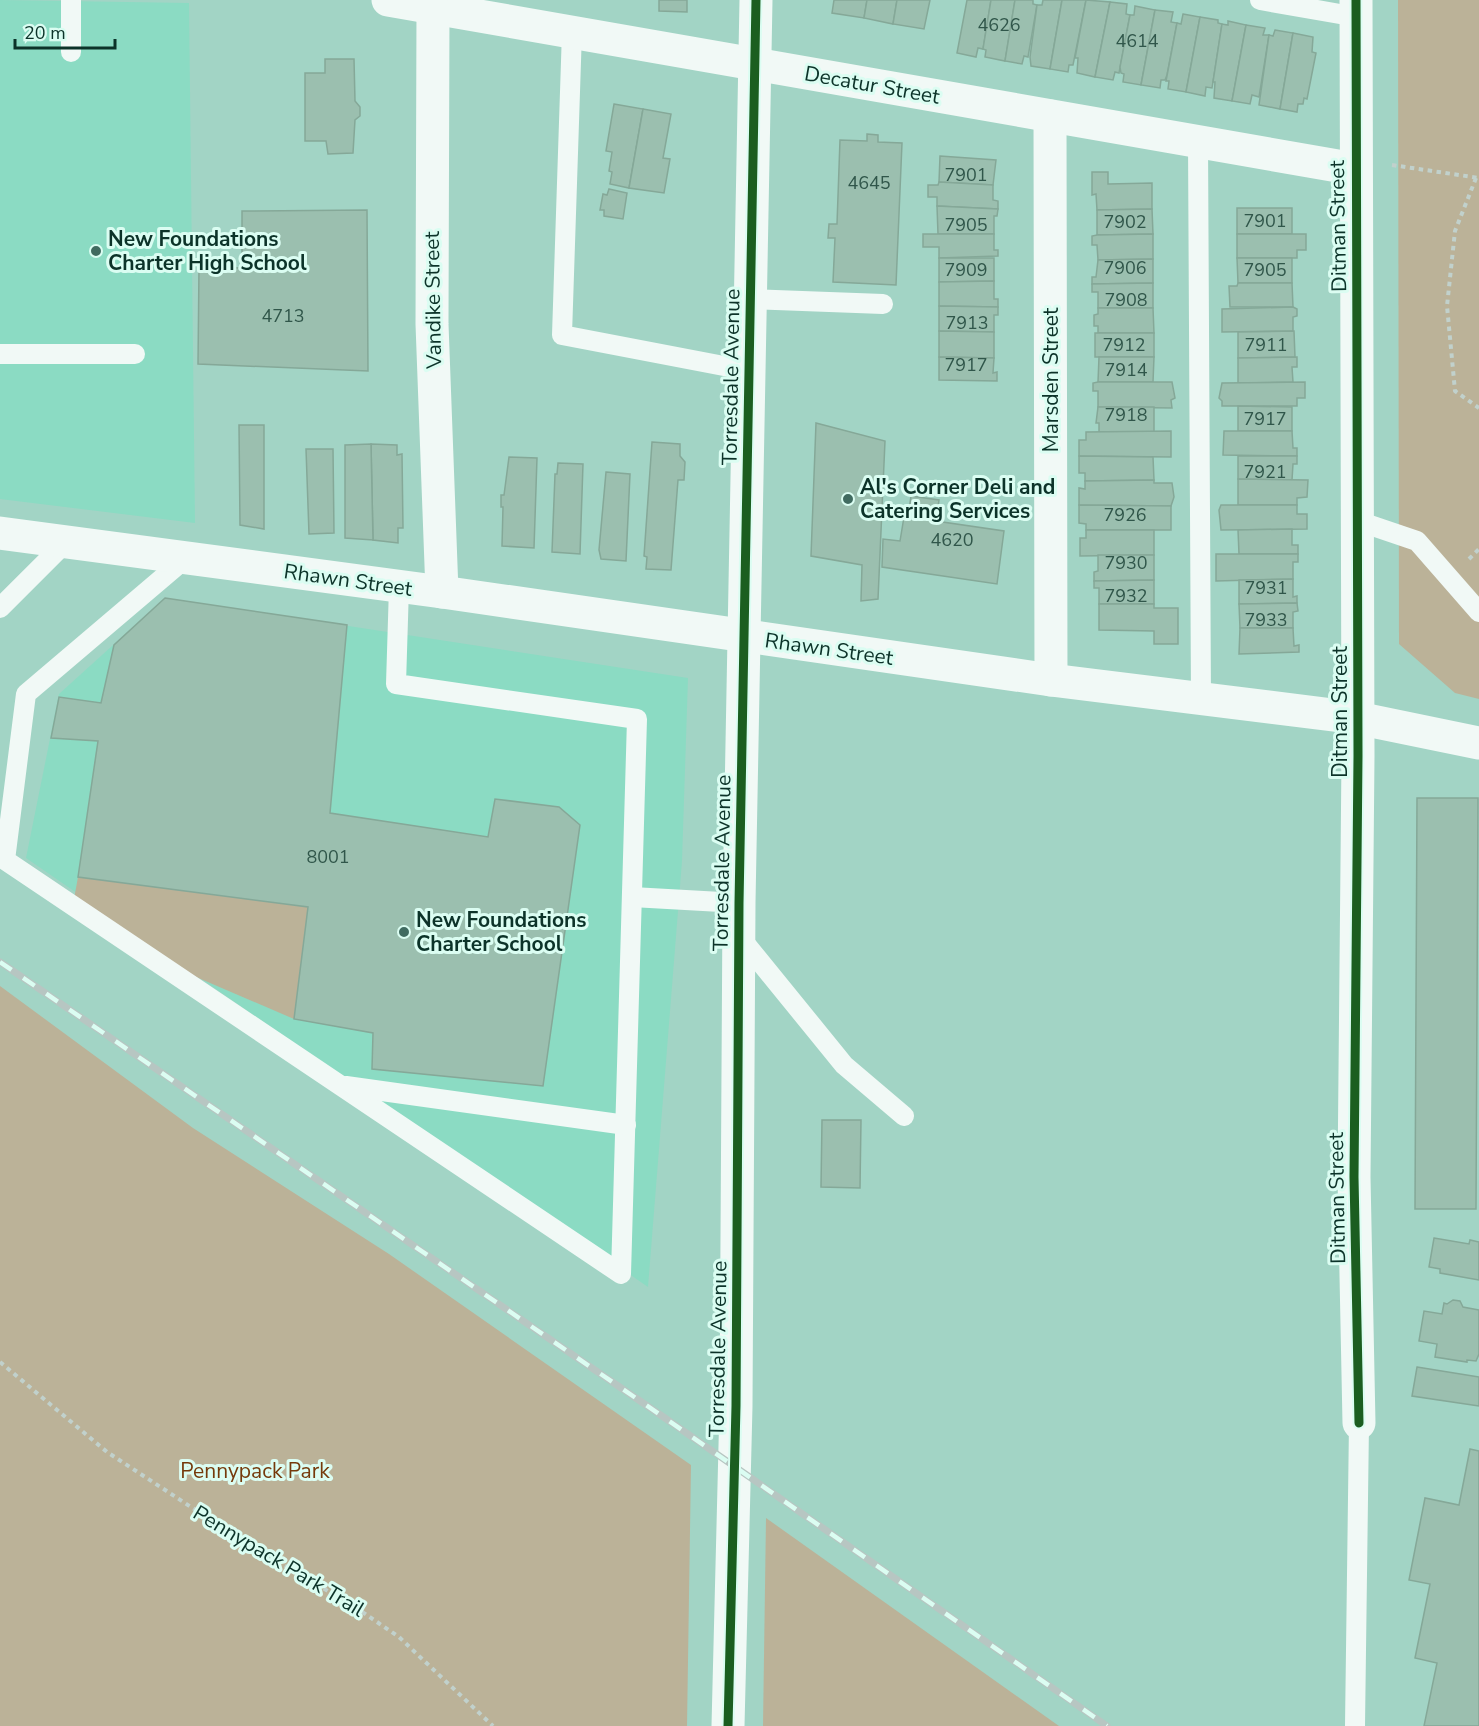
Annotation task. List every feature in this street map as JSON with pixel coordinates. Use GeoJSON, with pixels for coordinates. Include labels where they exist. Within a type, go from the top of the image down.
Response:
{"type":"FeatureCollection","features":[{"type":"Feature","properties":{"kind":"street","name":"Decatur Street"},"geometry":{"type":"LineString","coordinates":[[388,0],[1355,169]]}},
{"type":"Feature","properties":{"kind":"street","name":"Torresdale Avenue"},"geometry":{"type":"LineString","coordinates":[[728,1726],[736,1406],[739,903],[756,0]]}},
{"type":"Feature","properties":{"kind":"street","name":"Vandike Street"},"geometry":{"type":"LineString","coordinates":[[433,8],[432,324],[442,592]]}},
{"type":"Feature","properties":{"kind":"street","name":"Ditman Street"},"geometry":{"type":"LineString","coordinates":[[1357,8],[1355,169],[1358,718],[1353,1177],[1359,1423]]}},
{"type":"Feature","properties":{"kind":"street","name":"Marsden Street"},"geometry":{"type":"LineString","coordinates":[[1050,116],[1051,680]]}},
{"type":"Feature","properties":{"kind":"street","name":"Rhawn Street"},"geometry":{"type":"LineString","coordinates":[[0,533],[442,592],[1051,680],[1358,718],[1479,743]]}},
{"type":"Feature","properties":{"kind":"lane"},"geometry":{"type":"LineString","coordinates":[[71,0],[71,52]]}},
{"type":"Feature","properties":{"kind":"lane"},"geometry":{"type":"LineString","coordinates":[[1260,0],[1357,8]]}},
{"type":"Feature","properties":{"kind":"lane"},"geometry":{"type":"LineString","coordinates":[[572,31],[562,335],[750,371]]}},
{"type":"Feature","properties":{"kind":"lane"},"geometry":{"type":"LineString","coordinates":[[1198,142],[1201,699]]}},
{"type":"Feature","properties":{"kind":"lane"},"geometry":{"type":"LineString","coordinates":[[751,299],[883,304]]}},
{"type":"Feature","properties":{"kind":"lane"},"geometry":{"type":"LineString","coordinates":[[0,354],[135,354]]}},
{"type":"Feature","properties":{"kind":"lane"},"geometry":{"type":"LineString","coordinates":[[1358,521],[1417,541],[1479,612]]}},
{"type":"Feature","properties":{"kind":"lane"},"geometry":{"type":"LineString","coordinates":[[0,608],[66,542]]}},
{"type":"Feature","properties":{"kind":"lane"},"geometry":{"type":"LineString","coordinates":[[186,558],[26,694],[5,860],[621,1274],[637,719],[396,684],[399,587]]}},
{"type":"Feature","properties":{"kind":"lane"},"geometry":{"type":"LineString","coordinates":[[632,897],[739,903]]}},
{"type":"Feature","properties":{"kind":"lane"},"geometry":{"type":"LineString","coordinates":[[739,936],[844,1065],[904,1116]]}},
{"type":"Feature","properties":{"kind":"lane"},"geometry":{"type":"LineString","coordinates":[[341,1086],[626,1125]]}},
{"type":"Feature","properties":{"kind":"lane"},"geometry":{"type":"LineString","coordinates":[[1355,1726],[1359,1423]]}},
{"type":"Feature","properties":{"kind":"path"},"geometry":{"type":"LineString","coordinates":[[1392,165],[1477,178],[1455,231],[1447,306],[1455,391],[1479,408]]}},
{"type":"Feature","properties":{"kind":"shaded area","name":"New Foundations Charter High School"},"geometry":{"type":"Polygon","coordinates":[[[0,0],[189,3],[195,523],[0,499],[0,0]]]}},
{"type":"Feature","properties":{"kind":"shaded area","name":"New Foundations Charter School"},"geometry":{"type":"Polygon","coordinates":[[[165,598],[688,678],[682,861],[648,1287],[26,858],[59,694],[165,598]]]}},
{"type":"Feature","properties":{"kind":"green space"},"geometry":{"type":"Polygon","coordinates":[[[1398,0],[1479,0],[1479,699],[1455,693],[1399,644],[1398,0]]]}},
{"type":"Feature","properties":{"kind":"green space"},"geometry":{"type":"Polygon","coordinates":[[[78,877],[308,907],[294,1019],[124,946],[72,910],[78,877]]]}},
{"type":"Feature","properties":{"kind":"green space","name":"Pennypack Park"},"geometry":{"type":"Polygon","coordinates":[[[0,986],[193,1128],[389,1254],[691,1465],[687,1726],[0,1726],[0,986]]]}},
{"type":"Feature","properties":{"kind":"green space"},"geometry":{"type":"Polygon","coordinates":[[[766,1518],[1059,1726],[763,1726],[766,1518]]]}},
{"type":"Feature","properties":{"kind":"building"},"geometry":{"type":"Polygon","coordinates":[[[659,0],[687,0],[687,12],[659,11],[659,0]]]}},
{"type":"Feature","properties":{"kind":"building"},"geometry":{"type":"Polygon","coordinates":[[[834,0],[867,0],[864,18],[832,13],[834,0]]]}},
{"type":"Feature","properties":{"kind":"building"},"geometry":{"type":"Polygon","coordinates":[[[867,0],[897,0],[893,24],[864,18],[867,0]]]}},
{"type":"Feature","properties":{"kind":"building"},"geometry":{"type":"Polygon","coordinates":[[[897,0],[930,0],[924,29],[893,24],[897,0]]]}},
{"type":"Feature","properties":{"kind":"building"},"geometry":{"type":"Polygon","coordinates":[[[967,0],[991,0],[983,49],[978,48],[976,57],[957,53],[967,0]]]}},
{"type":"Feature","properties":{"kind":"building"},"geometry":{"type":"Polygon","coordinates":[[[991,0],[1015,0],[1005,61],[985,57],[986,50],[983,49],[991,0]]]}},
{"type":"Feature","properties":{"kind":"building"},"geometry":{"type":"Polygon","coordinates":[[[1015,0],[1033,0],[1033,4],[1037,5],[1028,57],[1024,56],[1022,64],[1005,61],[1015,0]]]}},
{"type":"Feature","properties":{"kind":"building"},"geometry":{"type":"Polygon","coordinates":[[[1043,0],[1062,0],[1050,69],[1031,66],[1030,57],[1037,5],[1042,5],[1043,0]]]}},
{"type":"Feature","properties":{"kind":"building"},"geometry":{"type":"Polygon","coordinates":[[[1062,0],[1086,0],[1073,65],[1069,65],[1068,72],[1050,69],[1062,0]]]}},
{"type":"Feature","properties":{"kind":"building"},"geometry":{"type":"Polygon","coordinates":[[[1086,0],[1110,2],[1095,77],[1077,73],[1078,58],[1075,58],[1086,0]]]}},
{"type":"Feature","properties":{"kind":"building"},"geometry":{"type":"Polygon","coordinates":[[[1110,2],[1127,4],[1126,14],[1130,15],[1119,73],[1115,72],[1113,80],[1095,77],[1110,2]]]}},
{"type":"Feature","properties":{"kind":"building"},"geometry":{"type":"Polygon","coordinates":[[[1135,6],[1155,10],[1141,85],[1123,82],[1124,74],[1121,73],[1120,67],[1130,15],[1134,15],[1135,6]]]}},
{"type":"Feature","properties":{"kind":"building"},"geometry":{"type":"Polygon","coordinates":[[[1155,10],[1173,12],[1171,22],[1177,23],[1167,75],[1165,80],[1161,80],[1160,88],[1141,85],[1155,10]]]}},
{"type":"Feature","properties":{"kind":"building"},"geometry":{"type":"Polygon","coordinates":[[[1183,14],[1200,17],[1186,92],[1168,89],[1169,81],[1166,81],[1177,23],[1181,24],[1183,14]]]}},
{"type":"Feature","properties":{"kind":"building"},"geometry":{"type":"Polygon","coordinates":[[[1200,17],[1218,20],[1218,23],[1222,24],[1212,88],[1206,87],[1205,96],[1186,92],[1200,17]]]}},
{"type":"Feature","properties":{"kind":"building"},"geometry":{"type":"Polygon","coordinates":[[[1228,21],[1246,25],[1232,101],[1214,98],[1215,82],[1213,82],[1222,24],[1228,25],[1228,21]]]}},
{"type":"Feature","properties":{"kind":"building"},"geometry":{"type":"Polygon","coordinates":[[[1246,25],[1265,28],[1263,35],[1269,35],[1259,97],[1252,95],[1250,104],[1232,101],[1246,25]]]}},
{"type":"Feature","properties":{"kind":"building"},"geometry":{"type":"Polygon","coordinates":[[[1275,30],[1293,33],[1280,109],[1259,105],[1269,35],[1273,36],[1275,30]]]}},
{"type":"Feature","properties":{"kind":"building"},"geometry":{"type":"Polygon","coordinates":[[[1293,33],[1313,37],[1312,52],[1316,53],[1307,99],[1304,98],[1303,104],[1298,104],[1297,112],[1280,109],[1293,33]]]}},
{"type":"Feature","properties":{"kind":"building"},"geometry":{"type":"Polygon","coordinates":[[[325,59],[354,59],[355,101],[360,107],[360,116],[355,120],[353,153],[328,154],[326,141],[305,141],[305,73],[325,73],[325,59]]]}},
{"type":"Feature","properties":{"kind":"building"},"geometry":{"type":"Polygon","coordinates":[[[614,104],[643,109],[629,188],[610,184],[612,172],[609,171],[612,152],[606,151],[614,104]]]}},
{"type":"Feature","properties":{"kind":"building"},"geometry":{"type":"Polygon","coordinates":[[[643,109],[671,114],[663,158],[670,159],[664,193],[629,188],[643,109]]]}},
{"type":"Feature","properties":{"kind":"building"},"geometry":{"type":"Polygon","coordinates":[[[867,134],[878,135],[878,142],[902,143],[896,285],[833,282],[835,238],[828,238],[829,224],[837,224],[840,140],[867,141],[867,134]]]}},
{"type":"Feature","properties":{"kind":"building"},"geometry":{"type":"Polygon","coordinates":[[[940,156],[996,160],[993,185],[939,182],[940,156]]]}},
{"type":"Feature","properties":{"kind":"building"},"geometry":{"type":"Polygon","coordinates":[[[1092,172],[1108,172],[1108,184],[1152,183],[1152,209],[1097,210],[1096,194],[1092,195],[1092,172]]]}},
{"type":"Feature","properties":{"kind":"building"},"geometry":{"type":"Polygon","coordinates":[[[939,182],[993,185],[993,200],[998,201],[998,209],[937,206],[937,197],[928,197],[928,185],[938,185],[939,182]]]}},
{"type":"Feature","properties":{"kind":"building"},"geometry":{"type":"Polygon","coordinates":[[[609,189],[627,193],[623,219],[604,216],[604,210],[600,210],[603,194],[607,195],[609,189]]]}},
{"type":"Feature","properties":{"kind":"building"},"geometry":{"type":"Polygon","coordinates":[[[937,206],[998,209],[997,216],[994,216],[994,234],[938,234],[937,206]]]}},
{"type":"Feature","properties":{"kind":"building"},"geometry":{"type":"Polygon","coordinates":[[[1237,208],[1292,208],[1292,234],[1237,234],[1237,208]]]}},
{"type":"Feature","properties":{"kind":"building"},"geometry":{"type":"Polygon","coordinates":[[[1152,209],[1153,234],[1097,235],[1097,210],[1152,209]]]}},
{"type":"Feature","properties":{"kind":"building"},"geometry":{"type":"Polygon","coordinates":[[[367,210],[368,371],[198,364],[199,267],[242,268],[242,211],[367,210]]]}},
{"type":"Feature","properties":{"kind":"building"},"geometry":{"type":"Polygon","coordinates":[[[923,234],[994,234],[994,250],[998,250],[998,256],[939,258],[939,247],[923,247],[923,234]]]}},
{"type":"Feature","properties":{"kind":"building"},"geometry":{"type":"Polygon","coordinates":[[[1153,234],[1153,259],[1098,260],[1097,245],[1092,245],[1092,236],[1097,235],[1153,234]]]}},
{"type":"Feature","properties":{"kind":"building"},"geometry":{"type":"Polygon","coordinates":[[[1237,234],[1306,234],[1306,250],[1297,250],[1297,258],[1237,258],[1237,234]]]}},
{"type":"Feature","properties":{"kind":"building"},"geometry":{"type":"Polygon","coordinates":[[[939,258],[994,258],[994,281],[939,282],[939,258]]]}},
{"type":"Feature","properties":{"kind":"building"},"geometry":{"type":"Polygon","coordinates":[[[1237,258],[1292,258],[1292,283],[1238,283],[1237,258]]]}},
{"type":"Feature","properties":{"kind":"building"},"geometry":{"type":"Polygon","coordinates":[[[1153,259],[1153,283],[1092,284],[1092,277],[1096,277],[1098,260],[1153,259]]]}},
{"type":"Feature","properties":{"kind":"building"},"geometry":{"type":"Polygon","coordinates":[[[994,281],[994,299],[998,299],[998,307],[939,306],[939,282],[994,281]]]}},
{"type":"Feature","properties":{"kind":"building"},"geometry":{"type":"Polygon","coordinates":[[[1153,283],[1153,308],[1098,308],[1098,292],[1092,292],[1092,284],[1153,283]]]}},
{"type":"Feature","properties":{"kind":"building"},"geometry":{"type":"Polygon","coordinates":[[[1238,283],[1292,283],[1293,307],[1230,307],[1229,286],[1237,286],[1238,283]]]}},
{"type":"Feature","properties":{"kind":"building"},"geometry":{"type":"Polygon","coordinates":[[[939,306],[998,307],[998,315],[994,315],[994,332],[939,331],[939,306]]]}},
{"type":"Feature","properties":{"kind":"building"},"geometry":{"type":"Polygon","coordinates":[[[1293,307],[1297,309],[1297,316],[1293,317],[1293,331],[1222,332],[1222,309],[1293,307]]]}},
{"type":"Feature","properties":{"kind":"building"},"geometry":{"type":"Polygon","coordinates":[[[1098,308],[1153,308],[1154,333],[1098,333],[1098,326],[1094,326],[1094,315],[1098,314],[1098,308]]]}},
{"type":"Feature","properties":{"kind":"building"},"geometry":{"type":"Polygon","coordinates":[[[939,331],[994,332],[994,358],[939,357],[939,331]]]}},
{"type":"Feature","properties":{"kind":"building"},"geometry":{"type":"Polygon","coordinates":[[[1294,331],[1295,357],[1238,358],[1238,332],[1294,331]]]}},
{"type":"Feature","properties":{"kind":"building"},"geometry":{"type":"Polygon","coordinates":[[[1095,333],[1154,333],[1154,357],[1095,357],[1095,333]]]}},
{"type":"Feature","properties":{"kind":"building"},"geometry":{"type":"Polygon","coordinates":[[[939,357],[994,358],[993,373],[997,372],[997,381],[939,380],[939,357]]]}},
{"type":"Feature","properties":{"kind":"building"},"geometry":{"type":"Polygon","coordinates":[[[1099,357],[1154,357],[1153,382],[1098,382],[1099,357]]]}},
{"type":"Feature","properties":{"kind":"building"},"geometry":{"type":"Polygon","coordinates":[[[1297,357],[1297,367],[1292,367],[1293,382],[1238,383],[1238,358],[1297,357]]]}},
{"type":"Feature","properties":{"kind":"building"},"geometry":{"type":"Polygon","coordinates":[[[1172,382],[1175,398],[1171,400],[1172,408],[1098,407],[1098,391],[1093,391],[1093,383],[1172,382]]]}},
{"type":"Feature","properties":{"kind":"building"},"geometry":{"type":"Polygon","coordinates":[[[1305,382],[1305,398],[1297,398],[1297,406],[1222,406],[1219,398],[1222,383],[1305,382]]]}},
{"type":"Feature","properties":{"kind":"building"},"geometry":{"type":"Polygon","coordinates":[[[1238,406],[1292,407],[1292,431],[1238,431],[1238,406]]]}},
{"type":"Feature","properties":{"kind":"building"},"geometry":{"type":"Polygon","coordinates":[[[1098,407],[1154,407],[1154,432],[1099,432],[1099,423],[1096,423],[1098,407]]]}},
{"type":"Feature","properties":{"kind":"building","name":"Al's Corner Deli and Catering Services"},"geometry":{"type":"Polygon","coordinates":[[[816,423],[885,441],[878,599],[861,601],[862,565],[811,556],[816,423]]]}},
{"type":"Feature","properties":{"kind":"building"},"geometry":{"type":"Polygon","coordinates":[[[239,425],[264,425],[264,529],[240,525],[239,425]]]}},
{"type":"Feature","properties":{"kind":"building"},"geometry":{"type":"Polygon","coordinates":[[[1171,431],[1171,457],[1079,456],[1079,440],[1086,440],[1086,432],[1171,431]]]}},
{"type":"Feature","properties":{"kind":"building"},"geometry":{"type":"Polygon","coordinates":[[[1224,431],[1292,431],[1293,448],[1297,448],[1297,456],[1223,455],[1224,431]]]}},
{"type":"Feature","properties":{"kind":"building"},"geometry":{"type":"Polygon","coordinates":[[[652,442],[680,444],[680,456],[685,462],[684,480],[678,480],[671,570],[646,569],[647,557],[644,556],[652,442]]]}},
{"type":"Feature","properties":{"kind":"building"},"geometry":{"type":"Polygon","coordinates":[[[371,444],[397,445],[397,455],[402,454],[403,528],[398,528],[398,543],[373,540],[371,444]]]}},
{"type":"Feature","properties":{"kind":"building"},"geometry":{"type":"Polygon","coordinates":[[[371,444],[373,540],[345,538],[345,445],[371,444]]]}},
{"type":"Feature","properties":{"kind":"building"},"geometry":{"type":"Polygon","coordinates":[[[306,449],[333,449],[334,533],[309,534],[306,449]]]}},
{"type":"Feature","properties":{"kind":"building"},"geometry":{"type":"Polygon","coordinates":[[[1079,456],[1153,457],[1154,480],[1085,481],[1085,473],[1079,473],[1079,456]]]}},
{"type":"Feature","properties":{"kind":"building"},"geometry":{"type":"Polygon","coordinates":[[[1238,456],[1297,456],[1297,464],[1293,464],[1292,480],[1238,479],[1238,456]]]}},
{"type":"Feature","properties":{"kind":"building"},"geometry":{"type":"Polygon","coordinates":[[[509,457],[537,458],[534,548],[502,546],[501,495],[504,495],[509,457]]]}},
{"type":"Feature","properties":{"kind":"building"},"geometry":{"type":"Polygon","coordinates":[[[558,463],[583,464],[580,554],[552,552],[555,474],[557,474],[558,463]]]}},
{"type":"Feature","properties":{"kind":"building"},"geometry":{"type":"Polygon","coordinates":[[[606,472],[630,474],[626,561],[601,559],[599,550],[606,472]]]}},
{"type":"Feature","properties":{"kind":"building"},"geometry":{"type":"Polygon","coordinates":[[[1238,479],[1308,480],[1307,497],[1297,498],[1297,505],[1238,505],[1238,479]]]}},
{"type":"Feature","properties":{"kind":"building"},"geometry":{"type":"Polygon","coordinates":[[[1154,480],[1154,483],[1172,483],[1174,497],[1171,506],[1079,505],[1079,488],[1085,489],[1085,481],[1154,480]]]}},
{"type":"Feature","properties":{"kind":"building"},"geometry":{"type":"Polygon","coordinates":[[[911,496],[939,500],[936,521],[1004,531],[997,584],[882,567],[883,539],[900,541],[904,517],[908,517],[911,496]]]}},
{"type":"Feature","properties":{"kind":"building"},"geometry":{"type":"Polygon","coordinates":[[[1079,505],[1171,506],[1171,530],[1086,530],[1086,524],[1079,523],[1079,505]]]}},
{"type":"Feature","properties":{"kind":"building"},"geometry":{"type":"Polygon","coordinates":[[[1221,505],[1297,505],[1297,514],[1307,514],[1307,529],[1221,530],[1219,510],[1221,505]]]}},
{"type":"Feature","properties":{"kind":"building"},"geometry":{"type":"Polygon","coordinates":[[[1292,529],[1292,545],[1298,545],[1298,554],[1239,554],[1238,530],[1292,529]]]}},
{"type":"Feature","properties":{"kind":"building"},"geometry":{"type":"Polygon","coordinates":[[[1086,530],[1154,530],[1154,555],[1080,556],[1080,538],[1086,538],[1086,530]]]}},
{"type":"Feature","properties":{"kind":"building"},"geometry":{"type":"Polygon","coordinates":[[[1216,554],[1298,554],[1298,562],[1293,562],[1293,579],[1216,581],[1216,554]]]}},
{"type":"Feature","properties":{"kind":"building"},"geometry":{"type":"Polygon","coordinates":[[[1098,555],[1154,555],[1154,580],[1094,581],[1094,572],[1098,571],[1098,555]]]}},
{"type":"Feature","properties":{"kind":"building"},"geometry":{"type":"Polygon","coordinates":[[[1293,579],[1293,597],[1297,596],[1297,603],[1239,604],[1239,580],[1293,579]]]}},
{"type":"Feature","properties":{"kind":"building"},"geometry":{"type":"Polygon","coordinates":[[[1154,580],[1154,604],[1099,604],[1099,588],[1094,588],[1094,581],[1154,580]]]}},
{"type":"Feature","properties":{"kind":"building","name":"New Foundations Charter School"},"geometry":{"type":"Polygon","coordinates":[[[165,598],[347,625],[330,813],[488,837],[495,799],[559,807],[580,825],[543,1086],[372,1069],[373,1033],[294,1019],[308,907],[78,877],[98,741],[51,738],[59,697],[101,703],[114,645],[165,598]]]}},
{"type":"Feature","properties":{"kind":"building"},"geometry":{"type":"Polygon","coordinates":[[[1297,603],[1298,611],[1293,612],[1293,628],[1240,628],[1239,604],[1297,603]]]}},
{"type":"Feature","properties":{"kind":"building"},"geometry":{"type":"Polygon","coordinates":[[[1099,604],[1154,604],[1154,608],[1178,608],[1178,644],[1154,644],[1154,631],[1099,630],[1099,604]]]}},
{"type":"Feature","properties":{"kind":"building"},"geometry":{"type":"Polygon","coordinates":[[[1240,628],[1293,628],[1294,646],[1299,645],[1299,652],[1239,654],[1240,628]]]}},
{"type":"Feature","properties":{"kind":"building"},"geometry":{"type":"Polygon","coordinates":[[[1417,798],[1478,798],[1476,1209],[1415,1209],[1417,798]]]}},
{"type":"Feature","properties":{"kind":"building"},"geometry":{"type":"Polygon","coordinates":[[[822,1120],[861,1120],[860,1188],[821,1187],[822,1120]]]}},
{"type":"Feature","properties":{"kind":"building"},"geometry":{"type":"Polygon","coordinates":[[[1434,1238],[1469,1244],[1470,1240],[1479,1242],[1479,1280],[1440,1273],[1440,1269],[1429,1267],[1434,1238]]]}},
{"type":"Feature","properties":{"kind":"building"},"geometry":{"type":"Polygon","coordinates":[[[1453,1300],[1460,1301],[1463,1307],[1479,1310],[1479,1354],[1476,1361],[1467,1360],[1467,1362],[1435,1357],[1437,1344],[1419,1341],[1424,1311],[1442,1314],[1444,1303],[1447,1304],[1453,1300]]]}},
{"type":"Feature","properties":{"kind":"building"},"geometry":{"type":"Polygon","coordinates":[[[1417,1367],[1479,1377],[1479,1406],[1412,1396],[1417,1367]]]}},
{"type":"Feature","properties":{"kind":"building"},"geometry":{"type":"Polygon","coordinates":[[[1470,1449],[1479,1451],[1479,1726],[1424,1726],[1437,1663],[1415,1658],[1430,1584],[1409,1580],[1425,1498],[1459,1505],[1470,1449]]]}},
{"type":"Feature","properties":{"kind":"railway"},"geometry":{"type":"LineString","coordinates":[[0,962],[662,1416],[1107,1726]]}},
{"type":"Feature","properties":{"kind":"cycle path"},"geometry":{"type":"LineString","coordinates":[[728,1726],[736,1406],[739,903],[756,0]]}},
{"type":"Feature","properties":{"kind":"cycle path"},"geometry":{"type":"LineString","coordinates":[[1356,0],[1358,756],[1354,1177],[1359,1423]]}},
{"type":"Feature","properties":{"kind":"place","name":"New Foundations Charter High School"},"geometry":{"type":"Point","coordinates":[96,251]}},
{"type":"Feature","properties":{"kind":"place","name":"Al's Corner Deli and Catering Services"},"geometry":{"type":"Point","coordinates":[848,499]}},
{"type":"Feature","properties":{"kind":"place","name":"New Foundations Charter School"},"geometry":{"type":"Point","coordinates":[404,932]}}]}
